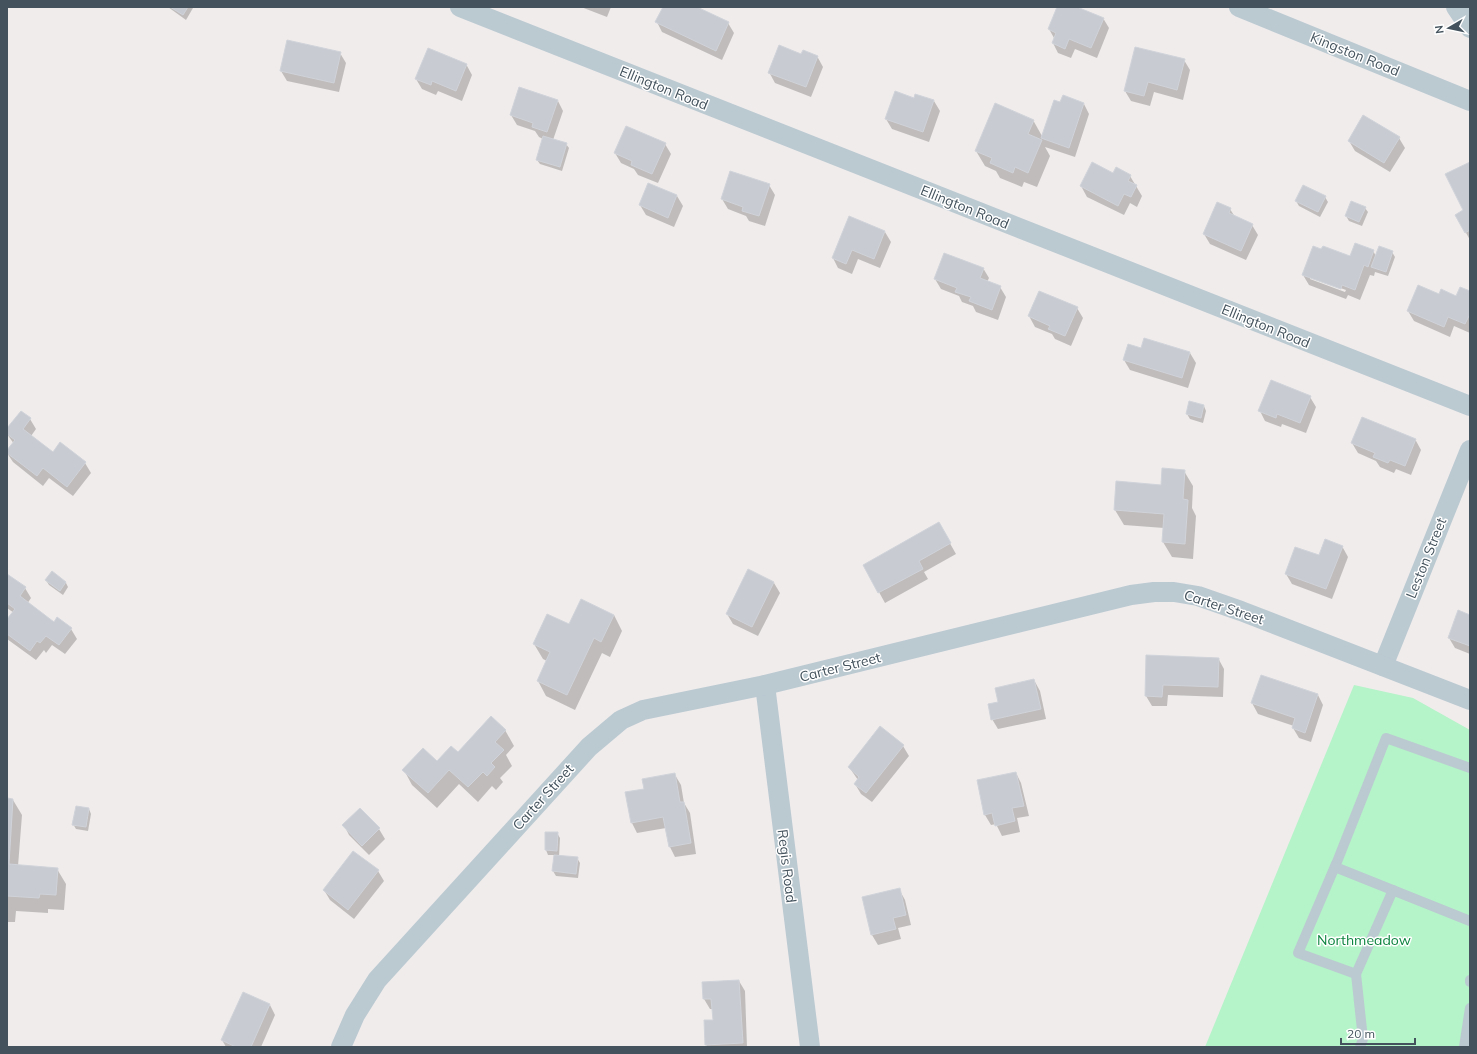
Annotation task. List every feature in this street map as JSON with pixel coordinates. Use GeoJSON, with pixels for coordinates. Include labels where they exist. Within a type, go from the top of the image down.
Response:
{"type":"FeatureCollection","features":[{"type":"Feature","properties":{"kind":"street","name":"Ellington Road"},"geometry":{"type":"LineString","coordinates":[[460,7],[1470,406]]}},
{"type":"Feature","properties":{"kind":"street","name":"Kingston Road"},"geometry":{"type":"LineString","coordinates":[[1240,7],[1470,101]]}},
{"type":"Feature","properties":{"kind":"street"},"geometry":{"type":"LineString","coordinates":[[1456,7],[1470,28]]}},
{"type":"Feature","properties":{"kind":"street","name":"Leston Street"},"geometry":{"type":"LineString","coordinates":[[1383,666],[1470,450]]}},
{"type":"Feature","properties":{"kind":"street","name":"Carter Street"},"geometry":{"type":"LineString","coordinates":[[341,1047],[355,1015],[377,980],[589,747],[609,728],[621,720],[643,710],[765,685],[1131,595],[1154,592],[1174,592],[1198,596],[1241,611],[1470,700]]}},
{"type":"Feature","properties":{"kind":"street","name":"Regis Road"},"geometry":{"type":"LineString","coordinates":[[765,685],[810,1047]]}},
{"type":"Feature","properties":{"kind":"lane"},"geometry":{"type":"LineString","coordinates":[[1356,974],[1298,952],[1336,864],[1386,738],[1470,768]]}},
{"type":"Feature","properties":{"kind":"lane"},"geometry":{"type":"LineString","coordinates":[[1336,864],[1335,867],[1470,921]]}},
{"type":"Feature","properties":{"kind":"lane"},"geometry":{"type":"LineString","coordinates":[[1360,1047],[1363,1039],[1356,974],[1393,890]]}},
{"type":"Feature","properties":{"kind":"lane"},"geometry":{"type":"LineString","coordinates":[[1464,1047],[1470,1008]]}},
{"type":"Feature","properties":{"kind":"green space","name":"Northmeadow"},"geometry":{"type":"Polygon","coordinates":[[[1354,685],[1413,698],[1470,730],[1470,1047],[1205,1047],[1354,685]]]}},
{"type":"Feature","properties":{"kind":"building"},"geometry":{"type":"Polygon","coordinates":[[[170,7],[188,7],[183,15],[170,7]]]}},
{"type":"Feature","properties":{"kind":"building"},"geometry":{"type":"Polygon","coordinates":[[[663,7],[697,7],[729,22],[716,51],[655,22],[663,7]]]}},
{"type":"Feature","properties":{"kind":"building"},"geometry":{"type":"Polygon","coordinates":[[[1057,7],[1077,7],[1104,18],[1091,48],[1069,39],[1065,49],[1052,43],[1056,33],[1048,29],[1057,7]]]}},
{"type":"Feature","properties":{"kind":"building"},"geometry":{"type":"Polygon","coordinates":[[[287,40],[341,52],[334,83],[280,71],[287,40]]]}},
{"type":"Feature","properties":{"kind":"building"},"geometry":{"type":"Polygon","coordinates":[[[779,45],[801,54],[803,50],[818,56],[806,87],[768,73],[779,45]]]}},
{"type":"Feature","properties":{"kind":"building"},"geometry":{"type":"Polygon","coordinates":[[[1135,47],[1185,59],[1177,90],[1148,82],[1144,96],[1124,91],[1135,47]]]}},
{"type":"Feature","properties":{"kind":"building"},"geometry":{"type":"Polygon","coordinates":[[[428,48],[467,64],[456,91],[432,81],[431,85],[415,79],[428,48]]]}},
{"type":"Feature","properties":{"kind":"building"},"geometry":{"type":"Polygon","coordinates":[[[519,87],[558,100],[547,132],[532,127],[533,123],[510,115],[519,87]]]}},
{"type":"Feature","properties":{"kind":"building"},"geometry":{"type":"Polygon","coordinates":[[[895,91],[914,98],[915,94],[934,100],[923,132],[885,119],[895,91]]]}},
{"type":"Feature","properties":{"kind":"building"},"geometry":{"type":"Polygon","coordinates":[[[1063,95],[1084,103],[1069,148],[1041,138],[1054,100],[1060,102],[1063,95]]]}},
{"type":"Feature","properties":{"kind":"building"},"geometry":{"type":"Polygon","coordinates":[[[995,103],[1034,120],[1028,134],[1042,140],[1028,173],[1015,167],[1013,173],[990,163],[992,158],[975,151],[995,103]]]}},
{"type":"Feature","properties":{"kind":"building"},"geometry":{"type":"Polygon","coordinates":[[[1363,115],[1400,137],[1384,163],[1348,141],[1363,115]]]}},
{"type":"Feature","properties":{"kind":"building"},"geometry":{"type":"Polygon","coordinates":[[[626,126],[666,143],[652,174],[631,165],[632,161],[614,153],[626,126]]]}},
{"type":"Feature","properties":{"kind":"building"},"geometry":{"type":"Polygon","coordinates":[[[543,136],[567,143],[560,167],[536,160],[543,136]]]}},
{"type":"Feature","properties":{"kind":"building"},"geometry":{"type":"Polygon","coordinates":[[[1092,162],[1113,173],[1116,167],[1131,175],[1128,181],[1137,185],[1131,197],[1124,194],[1118,206],[1080,186],[1092,162]]]}},
{"type":"Feature","properties":{"kind":"building"},"geometry":{"type":"Polygon","coordinates":[[[1470,162],[1470,230],[1465,233],[1455,215],[1463,210],[1445,174],[1470,162]]]}},
{"type":"Feature","properties":{"kind":"building"},"geometry":{"type":"Polygon","coordinates":[[[730,171],[770,184],[759,216],[742,211],[743,207],[721,199],[730,171]]]}},
{"type":"Feature","properties":{"kind":"building"},"geometry":{"type":"Polygon","coordinates":[[[648,183],[677,195],[668,218],[639,205],[648,183]]]}},
{"type":"Feature","properties":{"kind":"building"},"geometry":{"type":"Polygon","coordinates":[[[1303,185],[1326,196],[1318,212],[1295,201],[1303,185]]]}},
{"type":"Feature","properties":{"kind":"building"},"geometry":{"type":"Polygon","coordinates":[[[1351,201],[1366,207],[1359,222],[1345,216],[1351,201]]]}},
{"type":"Feature","properties":{"kind":"building"},"geometry":{"type":"Polygon","coordinates":[[[1217,202],[1231,208],[1229,213],[1253,224],[1241,251],[1203,234],[1217,202]]]}},
{"type":"Feature","properties":{"kind":"building"},"geometry":{"type":"Polygon","coordinates":[[[849,216],[885,231],[874,259],[852,250],[846,264],[832,258],[849,216]]]}},
{"type":"Feature","properties":{"kind":"building"},"geometry":{"type":"Polygon","coordinates":[[[1355,243],[1374,250],[1368,267],[1364,265],[1355,290],[1342,285],[1341,289],[1302,275],[1313,246],[1321,249],[1323,246],[1350,256],[1355,243]]]}},
{"type":"Feature","properties":{"kind":"building"},"geometry":{"type":"Polygon","coordinates":[[[1379,246],[1393,251],[1386,272],[1371,267],[1379,246]]]}},
{"type":"Feature","properties":{"kind":"building"},"geometry":{"type":"Polygon","coordinates":[[[944,253],[984,268],[980,278],[1001,286],[992,310],[969,301],[971,297],[955,292],[957,288],[934,279],[944,253]]]}},
{"type":"Feature","properties":{"kind":"building"},"geometry":{"type":"Polygon","coordinates":[[[1418,285],[1439,294],[1441,289],[1456,296],[1460,287],[1470,291],[1470,314],[1465,324],[1448,317],[1444,327],[1407,311],[1418,285]]]}},
{"type":"Feature","properties":{"kind":"building"},"geometry":{"type":"Polygon","coordinates":[[[1039,291],[1078,307],[1065,336],[1048,329],[1050,326],[1028,316],[1039,291]]]}},
{"type":"Feature","properties":{"kind":"building"},"geometry":{"type":"Polygon","coordinates":[[[1144,338],[1190,352],[1182,378],[1123,360],[1128,344],[1141,348],[1144,338]]]}},
{"type":"Feature","properties":{"kind":"building"},"geometry":{"type":"Polygon","coordinates":[[[1271,380],[1311,396],[1300,423],[1277,414],[1276,418],[1258,411],[1271,380]]]}},
{"type":"Feature","properties":{"kind":"building"},"geometry":{"type":"Polygon","coordinates":[[[1189,401],[1204,405],[1201,418],[1186,414],[1189,401]]]}},
{"type":"Feature","properties":{"kind":"building"},"geometry":{"type":"Polygon","coordinates":[[[21,411],[31,418],[23,429],[53,452],[60,442],[86,462],[67,487],[43,468],[37,476],[7,453],[7,450],[15,440],[7,434],[7,428],[21,411]]]}},
{"type":"Feature","properties":{"kind":"building"},"geometry":{"type":"Polygon","coordinates":[[[1362,417],[1416,439],[1405,466],[1390,460],[1388,463],[1373,457],[1375,453],[1351,443],[1362,417]]]}},
{"type":"Feature","properties":{"kind":"building"},"geometry":{"type":"Polygon","coordinates":[[[1162,468],[1185,470],[1183,499],[1188,500],[1185,544],[1162,542],[1164,514],[1114,510],[1116,481],[1161,485],[1162,468]]]}},
{"type":"Feature","properties":{"kind":"building"},"geometry":{"type":"Polygon","coordinates":[[[939,522],[951,543],[919,561],[923,569],[878,593],[863,565],[939,522]]]}},
{"type":"Feature","properties":{"kind":"building"},"geometry":{"type":"Polygon","coordinates":[[[1325,539],[1343,546],[1326,589],[1285,574],[1295,547],[1319,555],[1325,539]]]}},
{"type":"Feature","properties":{"kind":"building"},"geometry":{"type":"Polygon","coordinates":[[[748,569],[774,582],[752,627],[726,614],[748,569]]]}},
{"type":"Feature","properties":{"kind":"building"},"geometry":{"type":"Polygon","coordinates":[[[52,571],[66,582],[60,591],[45,580],[52,571]]]}},
{"type":"Feature","properties":{"kind":"building"},"geometry":{"type":"Polygon","coordinates":[[[7,574],[26,587],[20,596],[54,622],[57,617],[72,628],[59,645],[46,636],[40,643],[37,641],[30,651],[7,634],[7,619],[15,609],[7,603],[7,574]]]}},
{"type":"Feature","properties":{"kind":"building"},"geometry":{"type":"Polygon","coordinates":[[[581,599],[614,615],[601,642],[594,638],[567,695],[537,681],[550,652],[533,644],[547,614],[569,624],[581,599]]]}},
{"type":"Feature","properties":{"kind":"building"},"geometry":{"type":"Polygon","coordinates":[[[1458,610],[1470,615],[1470,646],[1448,638],[1458,610]]]}},
{"type":"Feature","properties":{"kind":"building"},"geometry":{"type":"Polygon","coordinates":[[[1146,655],[1219,658],[1218,687],[1163,685],[1162,697],[1145,696],[1146,655]]]}},
{"type":"Feature","properties":{"kind":"building"},"geometry":{"type":"Polygon","coordinates":[[[1261,675],[1318,694],[1305,733],[1292,728],[1295,718],[1251,703],[1261,675]]]}},
{"type":"Feature","properties":{"kind":"building"},"geometry":{"type":"Polygon","coordinates":[[[1034,679],[1041,709],[991,720],[988,704],[998,702],[995,688],[1034,679]]]}},
{"type":"Feature","properties":{"kind":"building"},"geometry":{"type":"Polygon","coordinates":[[[491,716],[506,730],[495,742],[504,750],[491,763],[495,767],[487,776],[483,772],[468,787],[449,770],[428,793],[402,770],[423,748],[437,761],[451,746],[458,752],[491,716]]]}},
{"type":"Feature","properties":{"kind":"building"},"geometry":{"type":"Polygon","coordinates":[[[880,726],[904,745],[866,793],[854,784],[859,777],[848,767],[880,726]]]}},
{"type":"Feature","properties":{"kind":"building"},"geometry":{"type":"Polygon","coordinates":[[[1016,772],[1024,806],[1012,808],[1015,821],[995,826],[992,813],[984,815],[977,780],[1016,772]]]}},
{"type":"Feature","properties":{"kind":"building"},"geometry":{"type":"Polygon","coordinates":[[[675,773],[680,802],[684,802],[691,843],[669,847],[663,817],[631,823],[625,792],[644,789],[642,779],[675,773]]]}},
{"type":"Feature","properties":{"kind":"building"},"geometry":{"type":"Polygon","coordinates":[[[7,798],[13,799],[9,864],[58,868],[56,895],[40,894],[39,898],[7,896],[7,798]]]}},
{"type":"Feature","properties":{"kind":"building"},"geometry":{"type":"Polygon","coordinates":[[[76,806],[89,808],[86,827],[72,825],[76,806]]]}},
{"type":"Feature","properties":{"kind":"building"},"geometry":{"type":"Polygon","coordinates":[[[360,808],[380,828],[362,846],[342,825],[360,808]]]}},
{"type":"Feature","properties":{"kind":"building"},"geometry":{"type":"Polygon","coordinates":[[[545,832],[558,832],[557,851],[545,850],[545,832]]]}},
{"type":"Feature","properties":{"kind":"building"},"geometry":{"type":"Polygon","coordinates":[[[353,851],[379,870],[348,910],[323,890],[353,851]]]}},
{"type":"Feature","properties":{"kind":"building"},"geometry":{"type":"Polygon","coordinates":[[[554,855],[578,857],[576,874],[552,871],[554,855]]]}},
{"type":"Feature","properties":{"kind":"building"},"geometry":{"type":"Polygon","coordinates":[[[900,888],[906,915],[893,918],[896,929],[871,935],[862,897],[900,888]]]}},
{"type":"Feature","properties":{"kind":"building"},"geometry":{"type":"Polygon","coordinates":[[[739,980],[743,1043],[705,1045],[704,1020],[713,1020],[711,999],[703,999],[702,982],[739,980]]]}},
{"type":"Feature","properties":{"kind":"building"},"geometry":{"type":"Polygon","coordinates":[[[243,992],[270,1004],[251,1047],[236,1047],[221,1040],[243,992]]]}}]}
